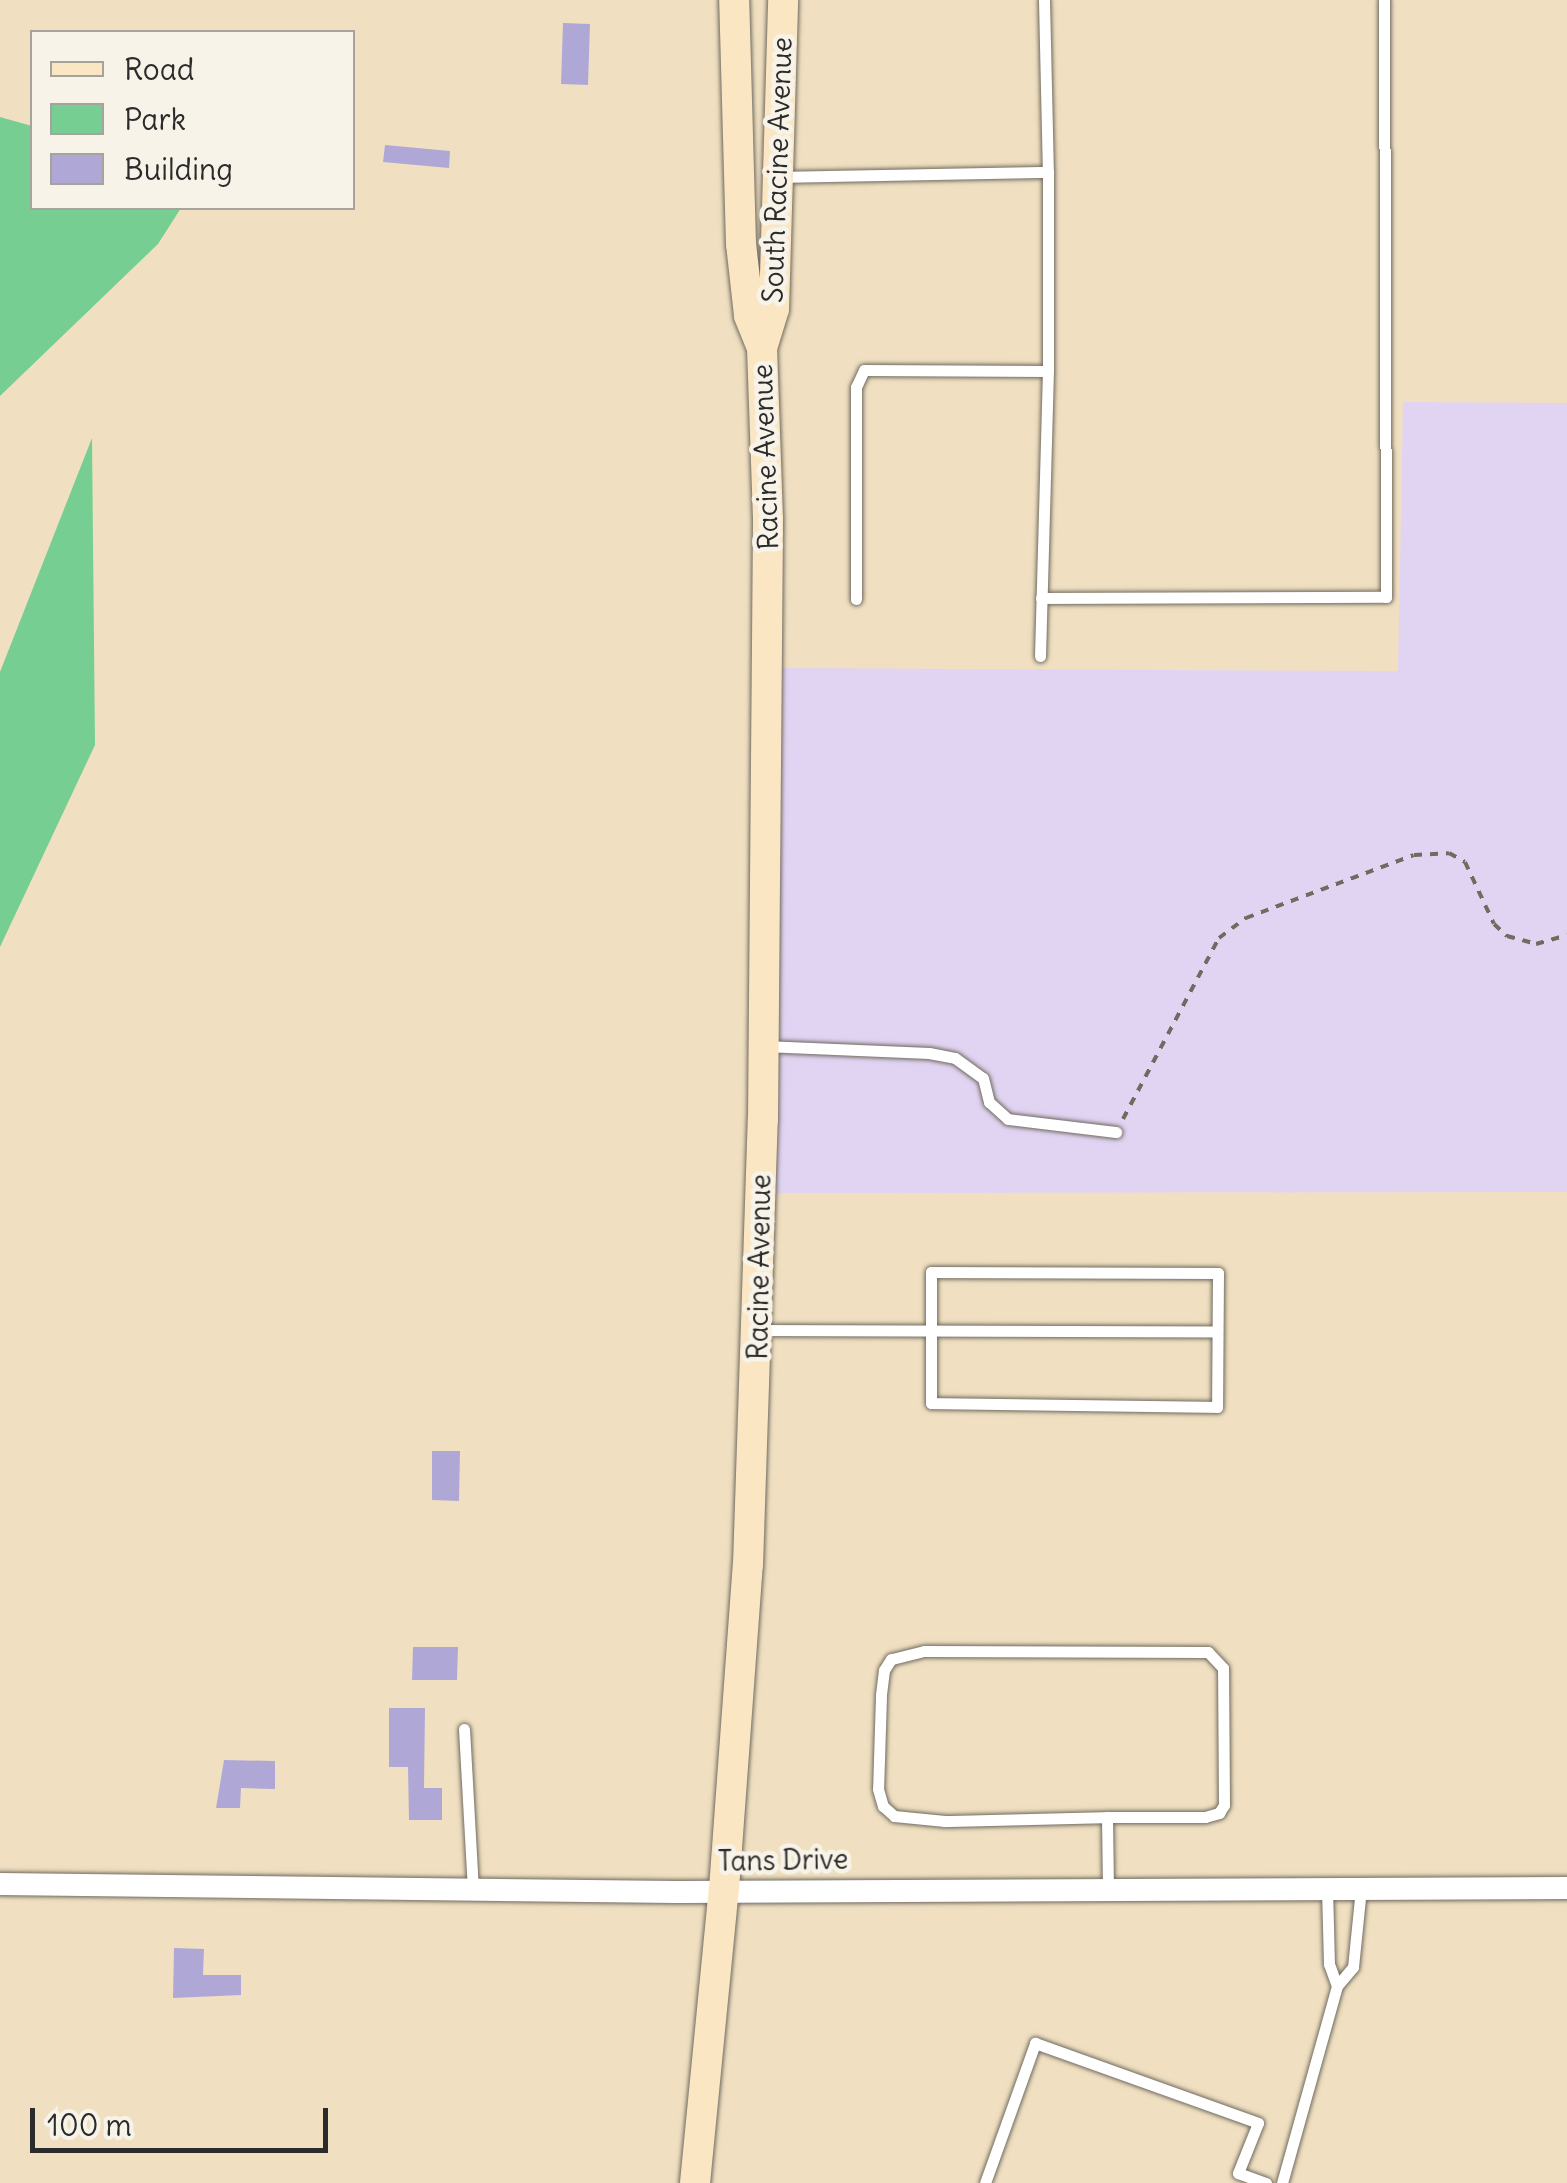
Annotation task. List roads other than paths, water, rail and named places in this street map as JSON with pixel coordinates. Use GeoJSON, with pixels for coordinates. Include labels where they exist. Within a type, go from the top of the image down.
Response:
{"type":"FeatureCollection","features":[{"type":"Feature","properties":{"kind":"main road","name":"South Racine Avenue"},"geometry":{"type":"LineString","coordinates":[[734,0],[741,244],[749,315],[762,348]]}},
{"type":"Feature","properties":{"kind":"main road","name":"South Racine Avenue"},"geometry":{"type":"LineString","coordinates":[[762,348],[774,309],[783,0]]}},
{"type":"Feature","properties":{"kind":"main road","name":"Racine Avenue"},"geometry":{"type":"LineString","coordinates":[[694,2183],[724,1890],[748,1566],[758,1330],[770,697],[762,348]]}},
{"type":"Feature","properties":{"kind":"street","name":"Tans Drive"},"geometry":{"type":"LineString","coordinates":[[0,1884],[473,1890],[1567,1888]]}},
{"type":"Feature","properties":{"kind":"lane"},"geometry":{"type":"LineString","coordinates":[[1040,656],[1048,371],[1044,0]]}},
{"type":"Feature","properties":{"kind":"lane"},"geometry":{"type":"LineString","coordinates":[[1041,598],[1386,598],[1384,0]]}},
{"type":"Feature","properties":{"kind":"lane"},"geometry":{"type":"LineString","coordinates":[[778,177],[1048,172]]}},
{"type":"Feature","properties":{"kind":"lane"},"geometry":{"type":"LineString","coordinates":[[856,599],[856,387],[864,370],[1048,371]]}},
{"type":"Feature","properties":{"kind":"lane"},"geometry":{"type":"LineString","coordinates":[[764,1046],[930,1052],[955,1058],[983,1078],[990,1102],[1008,1118],[1116,1132]]}},
{"type":"Feature","properties":{"kind":"lane"},"geometry":{"type":"LineString","coordinates":[[931,1272],[1218,1273],[1217,1332],[1217,1407],[931,1403],[931,1272]]}},
{"type":"Feature","properties":{"kind":"lane"},"geometry":{"type":"LineString","coordinates":[[758,1330],[1217,1332]]}},
{"type":"Feature","properties":{"kind":"lane"},"geometry":{"type":"LineString","coordinates":[[924,1650],[1208,1652],[1224,1668],[1224,1805],[1219,1813],[1205,1817],[1107,1816],[945,1820],[894,1816],[883,1806],[878,1789],[882,1684],[891,1660],[924,1650]]}},
{"type":"Feature","properties":{"kind":"lane"},"geometry":{"type":"LineString","coordinates":[[464,1729],[473,1890]]}},
{"type":"Feature","properties":{"kind":"lane"},"geometry":{"type":"LineString","coordinates":[[1107,1816],[1108,1888]]}},
{"type":"Feature","properties":{"kind":"lane"},"geometry":{"type":"LineString","coordinates":[[1326,1888],[1329,1964],[1337,1986]]}},
{"type":"Feature","properties":{"kind":"lane"},"geometry":{"type":"LineString","coordinates":[[1282,2183],[1337,1986],[1353,1967],[1361,1888]]}},
{"type":"Feature","properties":{"kind":"lane"},"geometry":{"type":"LineString","coordinates":[[984,2183],[1034,2042],[1258,2123],[1238,2173],[1266,2183]]}}]}
